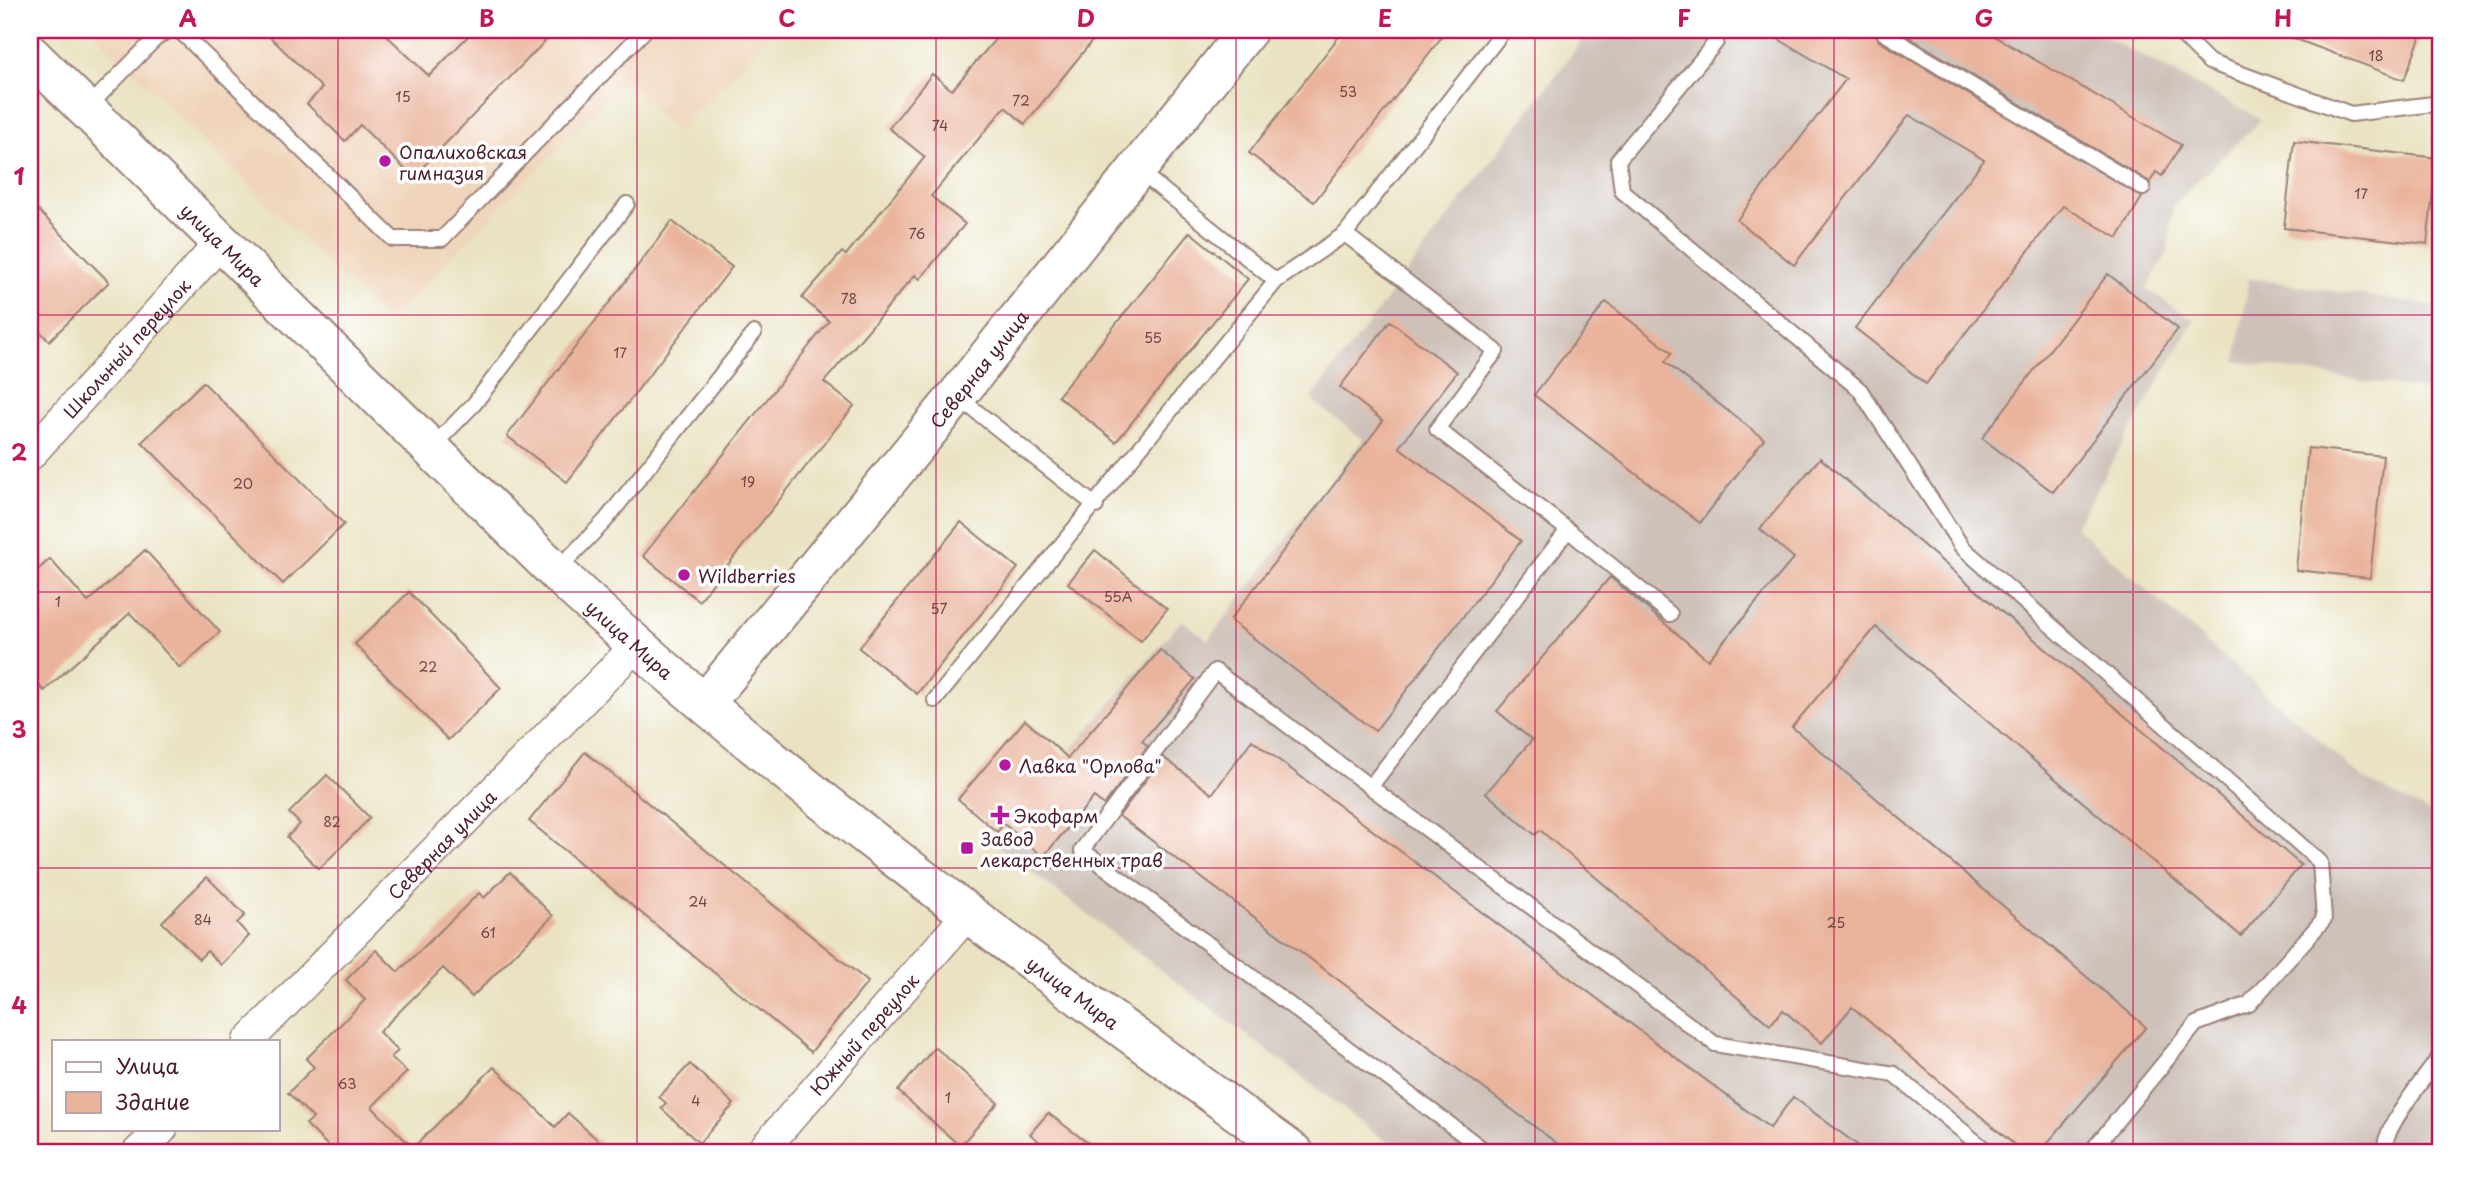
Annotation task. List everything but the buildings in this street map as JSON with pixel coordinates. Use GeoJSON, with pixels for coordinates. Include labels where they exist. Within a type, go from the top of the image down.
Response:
{"type":"FeatureCollection","features":[{"type":"Feature","properties":{"kind":"street","name":"Северная улица"},"geometry":{"type":"LineString","coordinates":[[705,703],[956,397],[1248,30]]}},
{"type":"Feature","properties":{"kind":"street","name":"улица Мира"},"geometry":{"type":"LineString","coordinates":[[30,54],[556,572],[636,646],[968,915],[1294,1153]]}},
{"type":"Feature","properties":{"kind":"street","name":"Школьный переулок"},"geometry":{"type":"LineString","coordinates":[[30,455],[221,242]]}},
{"type":"Feature","properties":{"kind":"street","name":"Северная улица"},"geometry":{"type":"LineString","coordinates":[[249,1040],[636,646]]}},
{"type":"Feature","properties":{"kind":"street","name":"Южный переулок"},"geometry":{"type":"LineString","coordinates":[[760,1153],[968,915]]}},
{"type":"Feature","properties":{"kind":"street"},"geometry":{"type":"LineString","coordinates":[[137,1153],[161,1130]]}},
{"type":"Feature","properties":{"kind":"lane"},"geometry":{"type":"LineString","coordinates":[[86,109],[156,38],[169,30]]}},
{"type":"Feature","properties":{"kind":"lane"},"geometry":{"type":"LineString","coordinates":[[179,30],[393,239],[442,239],[645,30]]}},
{"type":"Feature","properties":{"kind":"lane"},"geometry":{"type":"LineString","coordinates":[[935,700],[1096,506],[1276,281],[1345,234],[1504,30]]}},
{"type":"Feature","properties":{"kind":"lane"},"geometry":{"type":"LineString","coordinates":[[2177,30],[2209,62],[2351,114],[2441,103]]}},
{"type":"Feature","properties":{"kind":"lane"},"geometry":{"type":"LineString","coordinates":[[1883,31],[2143,188]]}},
{"type":"Feature","properties":{"kind":"lane"},"geometry":{"type":"LineString","coordinates":[[1716,42],[1618,160],[1622,191],[1860,390],[1962,547],[2320,862],[2324,919],[2249,1004],[2196,1024],[2090,1153]]}},
{"type":"Feature","properties":{"kind":"lane"},"geometry":{"type":"LineString","coordinates":[[1138,170],[1276,281]]}},
{"type":"Feature","properties":{"kind":"lane"},"geometry":{"type":"LineString","coordinates":[[431,448],[474,404],[627,204]]}},
{"type":"Feature","properties":{"kind":"lane"},"geometry":{"type":"LineString","coordinates":[[1345,234],[1496,351],[1437,429],[1568,530],[1670,614]]}},
{"type":"Feature","properties":{"kind":"lane"},"geometry":{"type":"LineString","coordinates":[[556,572],[605,521],[754,333]]}},
{"type":"Feature","properties":{"kind":"lane"},"geometry":{"type":"LineString","coordinates":[[956,397],[1096,506]]}},
{"type":"Feature","properties":{"kind":"lane"},"geometry":{"type":"LineString","coordinates":[[1371,786],[1568,530]]}},
{"type":"Feature","properties":{"kind":"lane"},"geometry":{"type":"LineString","coordinates":[[1488,1153],[1082,850],[1215,671],[1715,1044],[1894,1074],[1989,1153]]}},
{"type":"Feature","properties":{"kind":"lane"},"geometry":{"type":"LineString","coordinates":[[2385,1153],[2383,1147],[2396,1120],[2441,1055]]}},
{"type":"Feature","properties":{"kind":"shaded area","name":"Опалиховская гимназия"},"geometry":{"type":"Polygon","coordinates":[[[91,30],[775,30],[677,132],[625,81],[387,322],[91,30]]]}},
{"type":"Feature","properties":{"kind":"shaded area"},"geometry":{"type":"Polygon","coordinates":[[[1590,30],[2093,30],[2261,119],[2173,205],[2168,252],[2146,289],[2194,320],[2075,527],[2365,780],[2441,818],[2441,1153],[1402,1153],[992,842],[1182,620],[1208,640],[1363,440],[1311,399],[1590,30]]]}},
{"type":"Feature","properties":{"kind":"shaded area"},"geometry":{"type":"Polygon","coordinates":[[[2249,278],[2441,307],[2440,393],[2236,361],[2249,278]]]}},
{"type":"Feature","properties":{"kind":"place","name":"Опалиховская гимназия"},"geometry":{"type":"Point","coordinates":[385,161]}},
{"type":"Feature","properties":{"kind":"place","name":"Wildberries"},"geometry":{"type":"Point","coordinates":[684,575]}},
{"type":"Feature","properties":{"kind":"place","name":"Лавка \"Орлова\""},"geometry":{"type":"Point","coordinates":[1005,765]}},
{"type":"Feature","properties":{"kind":"place","name":"Экофарм"},"geometry":{"type":"Point","coordinates":[1000,815]}},
{"type":"Feature","properties":{"kind":"place","name":"Завод лекарственных трав"},"geometry":{"type":"Point","coordinates":[967,848]}}]}
